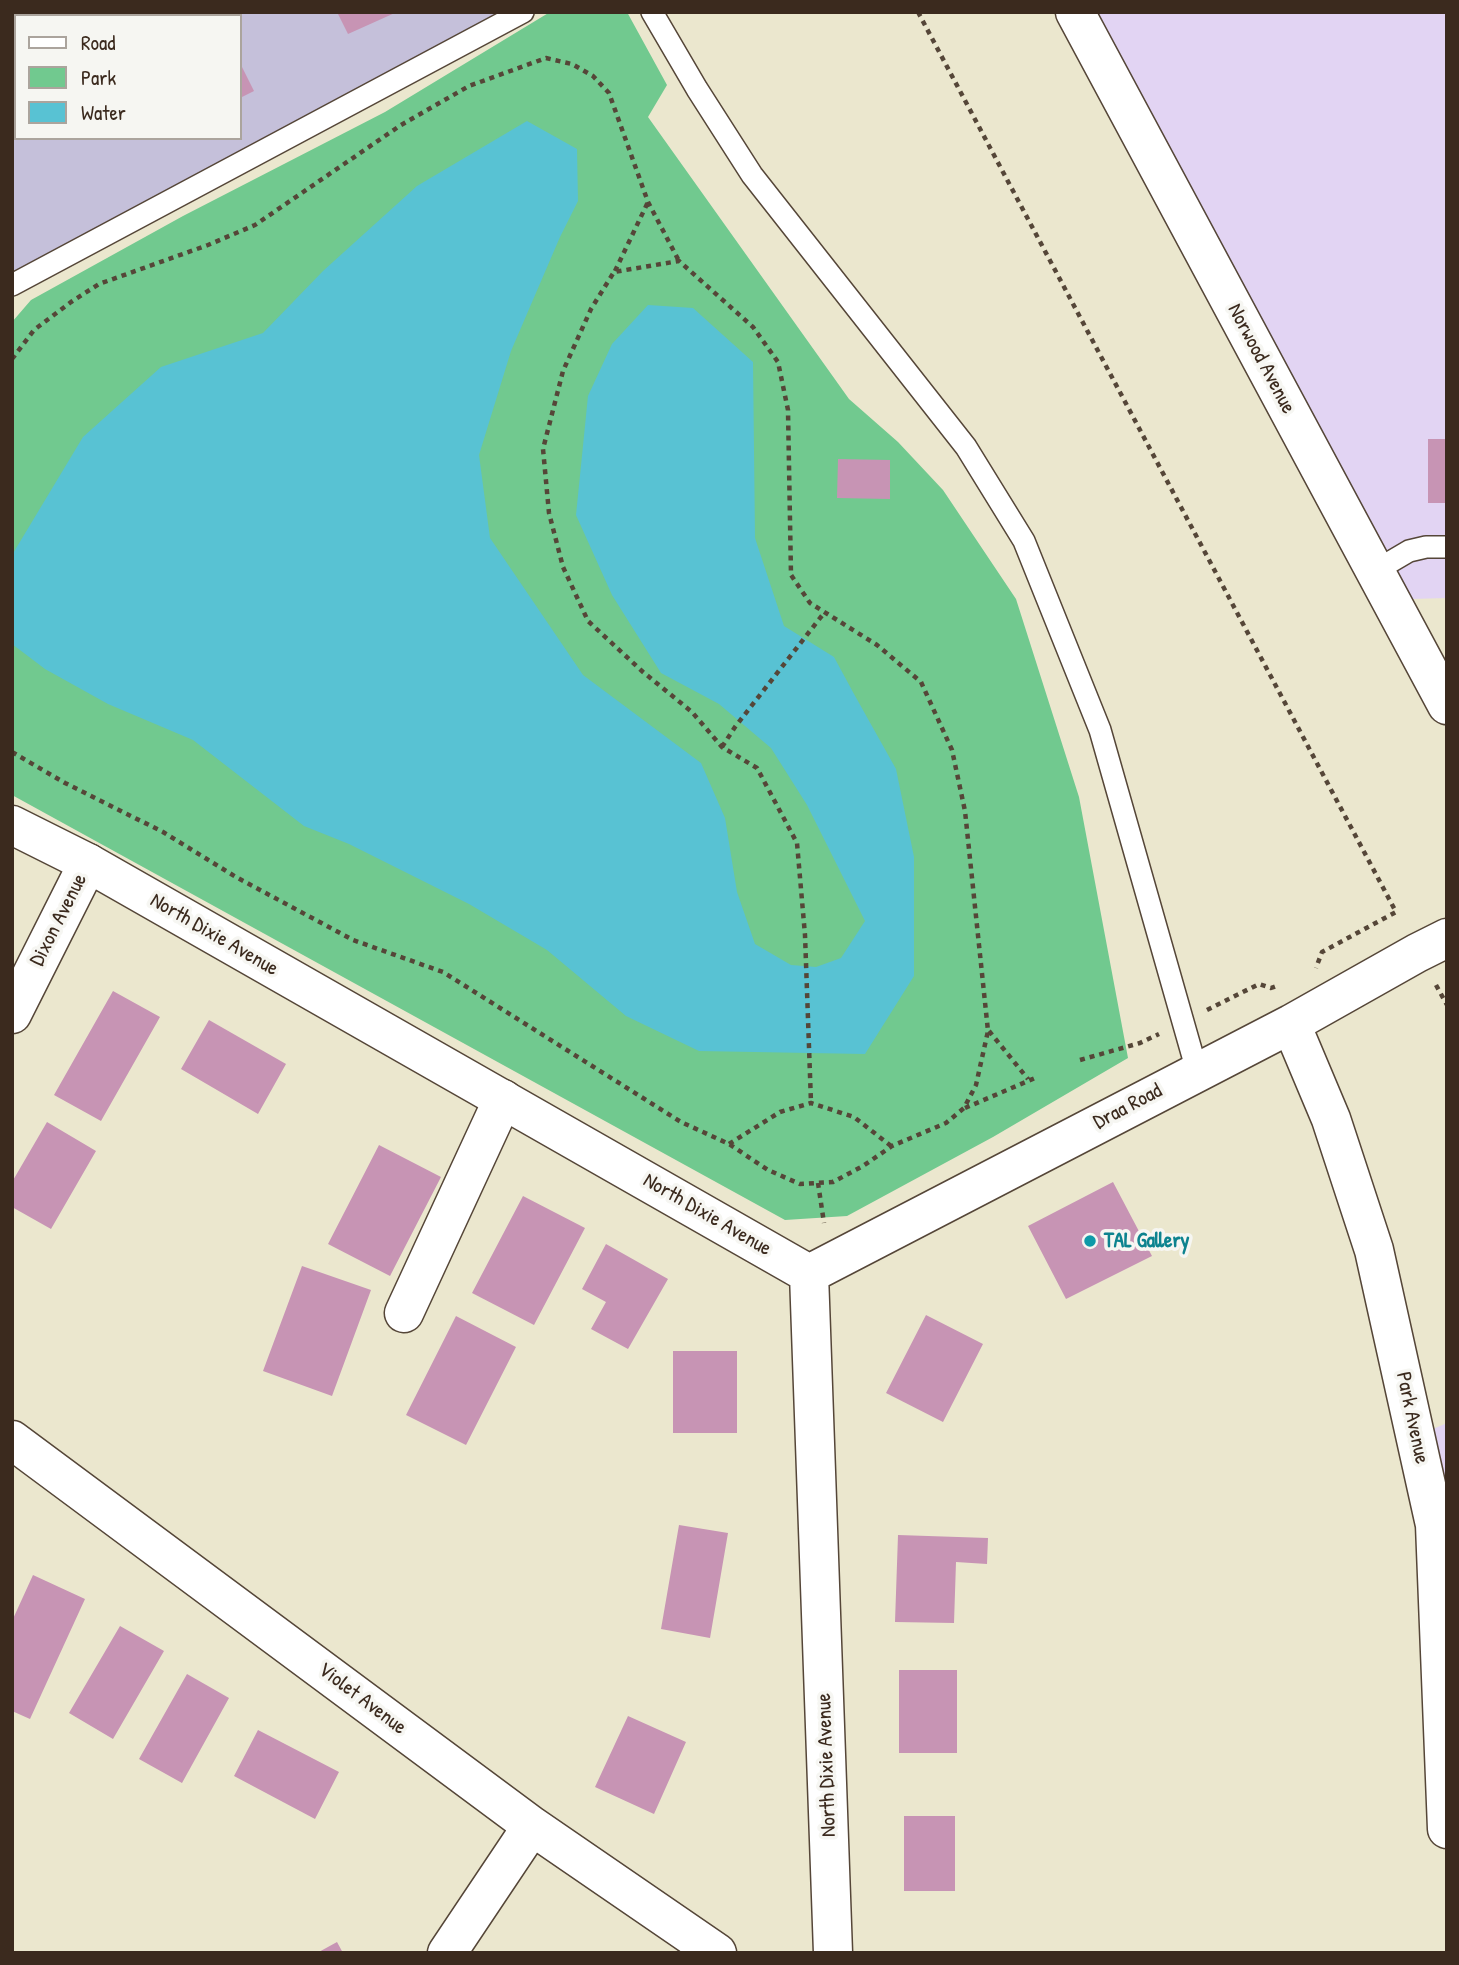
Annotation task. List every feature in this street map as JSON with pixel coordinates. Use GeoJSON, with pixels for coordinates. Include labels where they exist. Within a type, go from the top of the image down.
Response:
{"type":"FeatureCollection","features":[{"type":"Feature","properties":{"kind":"street","name":"Norwood Avenue"},"geometry":{"type":"LineString","coordinates":[[1075,12],[1447,705]]}},
{"type":"Feature","properties":{"kind":"street","name":"North Dixie Avenue"},"geometry":{"type":"LineString","coordinates":[[12,825],[88,863],[809,1274],[833,1953]]}},
{"type":"Feature","properties":{"kind":"street","name":"Dixon Avenue"},"geometry":{"type":"LineString","coordinates":[[12,1014],[88,863]]}},
{"type":"Feature","properties":{"kind":"street","name":"Draa Road"},"geometry":{"type":"LineString","coordinates":[[809,1274],[1291,1024],[1447,938]]}},
{"type":"Feature","properties":{"kind":"street","name":"Park Avenue"},"geometry":{"type":"LineString","coordinates":[[1291,1024],[1331,1119],[1374,1250],[1435,1525],[1447,1829]]}},
{"type":"Feature","properties":{"kind":"street"},"geometry":{"type":"LineString","coordinates":[[404,1313],[503,1099]]}},
{"type":"Feature","properties":{"kind":"street","name":"Violet Avenue"},"geometry":{"type":"LineString","coordinates":[[12,1440],[533,1826],[717,1953]]}},
{"type":"Feature","properties":{"kind":"street"},"geometry":{"type":"LineString","coordinates":[[447,1953],[533,1826]]}},
{"type":"Feature","properties":{"kind":"lane"},"geometry":{"type":"LineString","coordinates":[[12,285],[523,12]]}},
{"type":"Feature","properties":{"kind":"lane"},"geometry":{"type":"LineString","coordinates":[[652,12],[752,175],[966,447],[1024,541],[1100,730],[1197,1071]]}},
{"type":"Feature","properties":{"kind":"lane"},"geometry":{"type":"LineString","coordinates":[[1375,571],[1409,551],[1426,547],[1447,547]]}},
{"type":"Feature","properties":{"kind":"path"},"geometry":{"type":"LineString","coordinates":[[918,12],[1396,912],[1322,951],[1315,973]]}},
{"type":"Feature","properties":{"kind":"path"},"geometry":{"type":"LineString","coordinates":[[12,359],[34,330],[99,284],[255,225],[401,125],[469,86],[546,58],[572,64],[593,76],[609,93],[648,202],[679,261],[753,327],[778,362],[788,410],[791,575],[810,603],[877,645],[921,682],[951,750],[965,811],[988,1031],[975,1085],[964,1108]]}},
{"type":"Feature","properties":{"kind":"path"},"geometry":{"type":"LineString","coordinates":[[648,202],[614,272],[591,309],[563,371],[543,449],[549,513],[563,567],[588,621],[643,672],[692,712],[722,747],[757,768],[797,843],[805,935],[811,1103]]}},
{"type":"Feature","properties":{"kind":"path"},"geometry":{"type":"LineString","coordinates":[[614,272],[679,261]]}},
{"type":"Feature","properties":{"kind":"path"},"geometry":{"type":"LineString","coordinates":[[722,747],[824,613]]}},
{"type":"Feature","properties":{"kind":"path"},"geometry":{"type":"LineString","coordinates":[[12,751],[65,783],[163,832],[236,877],[353,940],[443,972],[681,1122],[729,1144],[800,1184],[833,1182],[863,1166],[891,1146],[946,1123],[964,1108],[1035,1077]]}},
{"type":"Feature","properties":{"kind":"path"},"geometry":{"type":"LineString","coordinates":[[1430,975],[1447,1005]]}},
{"type":"Feature","properties":{"kind":"path"},"geometry":{"type":"LineString","coordinates":[[1080,1060],[1140,1043],[1259,984],[1271,988],[1282,984]]}},
{"type":"Feature","properties":{"kind":"path"},"geometry":{"type":"LineString","coordinates":[[988,1031],[1028,1079]]}},
{"type":"Feature","properties":{"kind":"path"},"geometry":{"type":"LineString","coordinates":[[729,1144],[780,1112],[811,1103],[855,1117],[891,1146]]}},
{"type":"Feature","properties":{"kind":"path"},"geometry":{"type":"LineString","coordinates":[[818,1183],[824,1227]]}},
{"type":"Feature","properties":{"kind":"shaded area"},"geometry":{"type":"Polygon","coordinates":[[[12,12],[517,12],[24,284],[12,298],[12,12]]]}},
{"type":"Feature","properties":{"kind":"shaded area"},"geometry":{"type":"Polygon","coordinates":[[[1097,12],[1447,12],[1447,598],[1411,599],[1097,12]]]}},
{"type":"Feature","properties":{"kind":"shaded area"},"geometry":{"type":"Polygon","coordinates":[[[1447,1423],[1447,1494],[1433,1429],[1447,1423]]]}},
{"type":"Feature","properties":{"kind":"green space"},"geometry":{"type":"Polygon","coordinates":[[[550,12],[627,12],[667,85],[648,117],[849,399],[898,442],[943,490],[1016,599],[1079,797],[1128,1058],[993,1137],[847,1216],[785,1220],[12,795],[12,322],[31,300],[183,216],[385,112],[550,12]]]}},
{"type":"Feature","properties":{"kind":"water"},"geometry":{"type":"Polygon","coordinates":[[[527,121],[577,149],[578,201],[511,351],[479,455],[490,538],[583,675],[701,763],[725,818],[737,892],[755,944],[791,965],[816,967],[841,958],[865,921],[807,805],[771,748],[719,704],[661,673],[612,595],[576,515],[588,396],[612,344],[648,305],[693,308],[753,362],[755,538],[784,626],[834,657],[896,769],[914,857],[914,976],[865,1054],[699,1051],[626,1016],[547,950],[469,904],[349,844],[304,826],[193,740],[108,704],[45,669],[12,644],[12,555],[83,437],[161,367],[263,333],[323,271],[417,186],[527,121]]]}},
{"type":"Feature","properties":{"kind":"building"},"geometry":{"type":"Polygon","coordinates":[[[18,12],[42,12],[39,14],[18,12]]]}},
{"type":"Feature","properties":{"kind":"building"},"geometry":{"type":"Polygon","coordinates":[[[103,12],[147,14],[104,14],[103,12]]]}},
{"type":"Feature","properties":{"kind":"building"},"geometry":{"type":"Polygon","coordinates":[[[178,12],[226,14],[179,14],[178,12]]]}},
{"type":"Feature","properties":{"kind":"building"},"geometry":{"type":"Polygon","coordinates":[[[337,12],[397,12],[348,34],[337,12]]]}},
{"type":"Feature","properties":{"kind":"building"},"geometry":{"type":"Polygon","coordinates":[[[242,67],[254,91],[242,97],[242,67]]]}},
{"type":"Feature","properties":{"kind":"building"},"geometry":{"type":"Polygon","coordinates":[[[1428,439],[1447,439],[1447,503],[1428,503],[1428,439]]]}},
{"type":"Feature","properties":{"kind":"building"},"geometry":{"type":"Polygon","coordinates":[[[838,459],[890,460],[890,499],[837,498],[838,459]]]}},
{"type":"Feature","properties":{"kind":"building"},"geometry":{"type":"Polygon","coordinates":[[[113,991],[160,1017],[101,1121],[54,1095],[113,991]]]}},
{"type":"Feature","properties":{"kind":"building"},"geometry":{"type":"Polygon","coordinates":[[[209,1020],[286,1064],[258,1114],[181,1069],[209,1020]]]}},
{"type":"Feature","properties":{"kind":"building"},"geometry":{"type":"Polygon","coordinates":[[[47,1122],[96,1151],[51,1229],[12,1207],[12,1182],[47,1122]]]}},
{"type":"Feature","properties":{"kind":"building"},"geometry":{"type":"Polygon","coordinates":[[[379,1145],[441,1177],[390,1276],[328,1244],[379,1145]]]}},
{"type":"Feature","properties":{"kind":"building","name":"TAL Gallery"},"geometry":{"type":"Polygon","coordinates":[[[1113,1182],[1152,1256],[1066,1299],[1028,1226],[1113,1182]]]}},
{"type":"Feature","properties":{"kind":"building"},"geometry":{"type":"Polygon","coordinates":[[[523,1196],[585,1228],[534,1325],[472,1293],[523,1196]]]}},
{"type":"Feature","properties":{"kind":"building"},"geometry":{"type":"Polygon","coordinates":[[[606,1244],[668,1279],[628,1349],[591,1329],[606,1302],[582,1289],[606,1244]]]}},
{"type":"Feature","properties":{"kind":"building"},"geometry":{"type":"Polygon","coordinates":[[[302,1266],[371,1290],[332,1396],[263,1371],[302,1266]]]}},
{"type":"Feature","properties":{"kind":"building"},"geometry":{"type":"Polygon","coordinates":[[[926,1315],[983,1344],[943,1422],[886,1393],[926,1315]]]}},
{"type":"Feature","properties":{"kind":"building"},"geometry":{"type":"Polygon","coordinates":[[[456,1316],[516,1347],[466,1445],[406,1415],[456,1316]]]}},
{"type":"Feature","properties":{"kind":"building"},"geometry":{"type":"Polygon","coordinates":[[[673,1351],[737,1351],[737,1433],[673,1433],[673,1351]]]}},
{"type":"Feature","properties":{"kind":"building"},"geometry":{"type":"Polygon","coordinates":[[[679,1525],[728,1533],[710,1638],[661,1629],[679,1525]]]}},
{"type":"Feature","properties":{"kind":"building"},"geometry":{"type":"Polygon","coordinates":[[[898,1535],[988,1538],[987,1564],[956,1562],[954,1623],[895,1622],[898,1535]]]}},
{"type":"Feature","properties":{"kind":"building"},"geometry":{"type":"Polygon","coordinates":[[[33,1575],[85,1599],[30,1719],[12,1711],[12,1621],[33,1575]]]}},
{"type":"Feature","properties":{"kind":"building"},"geometry":{"type":"Polygon","coordinates":[[[120,1626],[164,1651],[113,1739],[69,1713],[120,1626]]]}},
{"type":"Feature","properties":{"kind":"building"},"geometry":{"type":"Polygon","coordinates":[[[899,1670],[957,1670],[957,1753],[899,1753],[899,1670]]]}},
{"type":"Feature","properties":{"kind":"building"},"geometry":{"type":"Polygon","coordinates":[[[187,1674],[229,1698],[182,1783],[139,1759],[187,1674]]]}},
{"type":"Feature","properties":{"kind":"building"},"geometry":{"type":"Polygon","coordinates":[[[628,1716],[686,1742],[654,1814],[595,1787],[628,1716]]]}},
{"type":"Feature","properties":{"kind":"building"},"geometry":{"type":"Polygon","coordinates":[[[258,1730],[339,1772],[315,1819],[234,1776],[258,1730]]]}},
{"type":"Feature","properties":{"kind":"building"},"geometry":{"type":"Polygon","coordinates":[[[904,1816],[955,1816],[955,1891],[904,1891],[904,1816]]]}},
{"type":"Feature","properties":{"kind":"building"},"geometry":{"type":"Polygon","coordinates":[[[337,1942],[343,1953],[317,1953],[337,1942]]]}},
{"type":"Feature","properties":{"kind":"place","name":"TAL Gallery"},"geometry":{"type":"Point","coordinates":[1090,1241]}}]}
